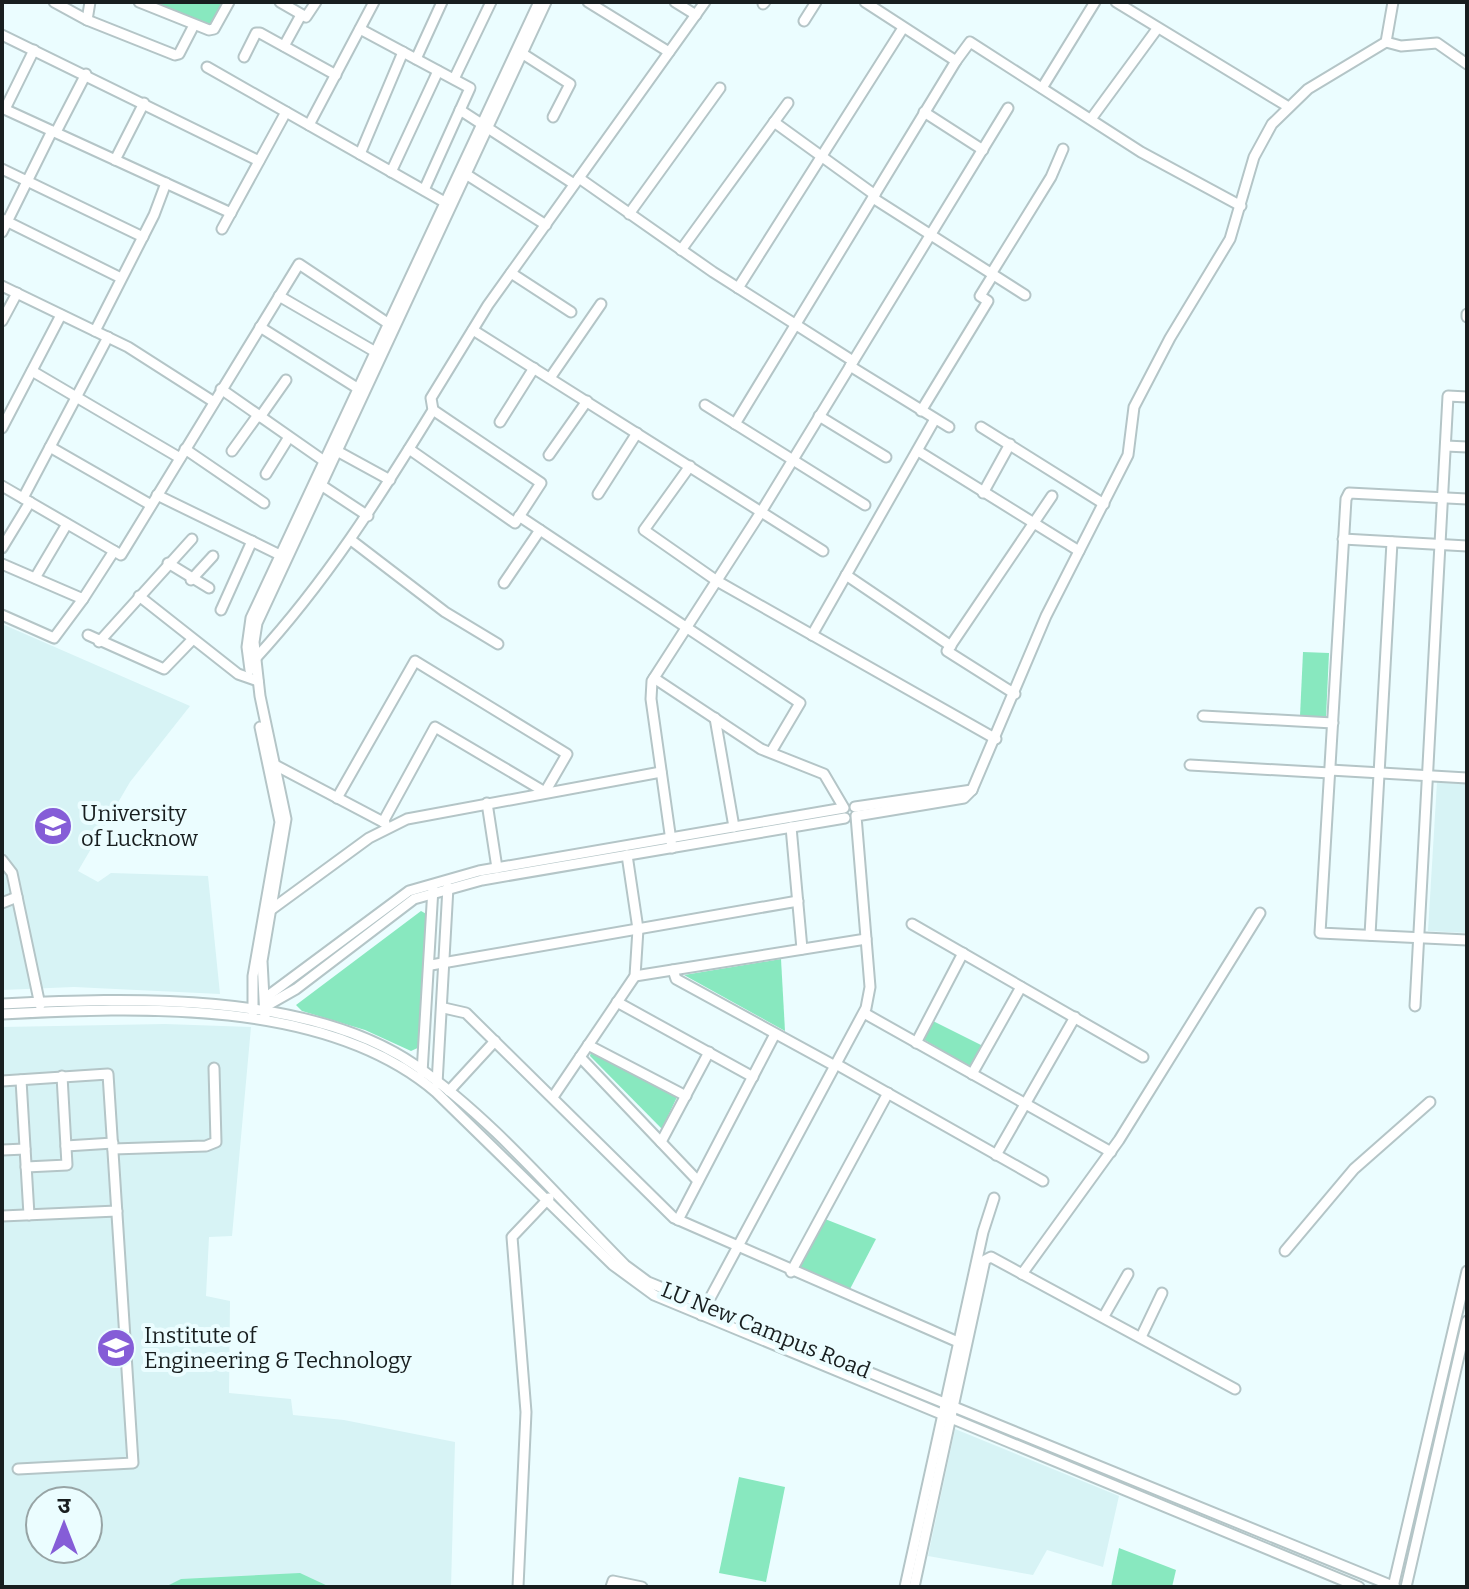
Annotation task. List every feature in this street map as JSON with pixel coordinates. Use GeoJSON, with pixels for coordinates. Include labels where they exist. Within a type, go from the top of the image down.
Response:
{"type":"FeatureCollection","features":[{"type":"Feature","properties":{"kind":"street"},"geometry":{"type":"LineString","coordinates":[[54,2],[87,20],[175,55],[179,54],[194,25]]}},
{"type":"Feature","properties":{"kind":"street"},"geometry":{"type":"LineString","coordinates":[[87,20],[90,2]]}},
{"type":"Feature","properties":{"kind":"street"},"geometry":{"type":"LineString","coordinates":[[139,2],[194,25],[214,29],[229,2]]}},
{"type":"Feature","properties":{"kind":"street"},"geometry":{"type":"LineString","coordinates":[[280,2],[308,16],[316,2]]}},
{"type":"Feature","properties":{"kind":"street"},"geometry":{"type":"LineString","coordinates":[[309,125],[373,2]]}},
{"type":"Feature","properties":{"kind":"street"},"geometry":{"type":"LineString","coordinates":[[416,59],[442,2]]}},
{"type":"Feature","properties":{"kind":"street"},"geometry":{"type":"LineString","coordinates":[[454,79],[491,2]]}},
{"type":"Feature","properties":{"kind":"street"},"geometry":{"type":"LineString","coordinates":[[588,2],[669,52]]}},
{"type":"Feature","properties":{"kind":"street"},"geometry":{"type":"LineString","coordinates":[[675,2],[696,15]]}},
{"type":"Feature","properties":{"kind":"street"},"geometry":{"type":"LineString","coordinates":[[255,659],[295,615],[368,516],[433,410],[431,398],[473,330],[705,2]]}},
{"type":"Feature","properties":{"kind":"street"},"geometry":{"type":"LineString","coordinates":[[804,21],[816,2]]}},
{"type":"Feature","properties":{"kind":"street"},"geometry":{"type":"LineString","coordinates":[[865,2],[956,61]]}},
{"type":"Feature","properties":{"kind":"street"},"geometry":{"type":"LineString","coordinates":[[1042,88],[1093,5],[1080,2]]}},
{"type":"Feature","properties":{"kind":"street"},"geometry":{"type":"LineString","coordinates":[[1116,2],[1287,106]]}},
{"type":"Feature","properties":{"kind":"street"},"geometry":{"type":"LineString","coordinates":[[1386,42],[1393,2]]}},
{"type":"Feature","properties":{"kind":"street"},"geometry":{"type":"LineString","coordinates":[[255,680],[257,623],[284,556],[541,3]]}},
{"type":"Feature","properties":{"kind":"street"},"geometry":{"type":"LineString","coordinates":[[284,46],[301,15]]}},
{"type":"Feature","properties":{"kind":"street"},"geometry":{"type":"LineString","coordinates":[[738,288],[903,28]]}},
{"type":"Feature","properties":{"kind":"street"},"geometry":{"type":"LineString","coordinates":[[360,29],[470,88],[424,190]]}},
{"type":"Feature","properties":{"kind":"street"},"geometry":{"type":"LineString","coordinates":[[1091,119],[1129,72],[1157,29]]}},
{"type":"Feature","properties":{"kind":"street"},"geometry":{"type":"LineString","coordinates":[[244,57],[256,33],[336,75]]}},
{"type":"Feature","properties":{"kind":"street"},"geometry":{"type":"LineString","coordinates":[[2,35],[259,161]]}},
{"type":"Feature","properties":{"kind":"street"},"geometry":{"type":"LineString","coordinates":[[735,424],[924,112],[970,42],[1141,152],[1241,206]]}},
{"type":"Feature","properties":{"kind":"street"},"geometry":{"type":"LineString","coordinates":[[448,885],[627,855],[734,827],[964,798],[972,790],[996,739],[1046,616],[1128,455],[1134,407],[1170,338],[1230,239],[1254,157],[1272,124],[1287,106],[1308,89],[1386,42],[1401,46],[1437,43],[1467,64]]}},
{"type":"Feature","properties":{"kind":"street"},"geometry":{"type":"LineString","coordinates":[[34,50],[4,108],[231,213]]}},
{"type":"Feature","properties":{"kind":"street"},"geometry":{"type":"LineString","coordinates":[[360,154],[403,52]]}},
{"type":"Feature","properties":{"kind":"street"},"geometry":{"type":"LineString","coordinates":[[520,52],[570,84],[553,117]]}},
{"type":"Feature","properties":{"kind":"street"},"geometry":{"type":"LineString","coordinates":[[207,67],[448,204]]}},
{"type":"Feature","properties":{"kind":"street"},"geometry":{"type":"LineString","coordinates":[[391,172],[438,71]]}},
{"type":"Feature","properties":{"kind":"street"},"geometry":{"type":"LineString","coordinates":[[2,232],[5,220],[86,74]]}},
{"type":"Feature","properties":{"kind":"street"},"geometry":{"type":"LineString","coordinates":[[629,214],[720,88]]}},
{"type":"Feature","properties":{"kind":"street"},"geometry":{"type":"LineString","coordinates":[[115,160],[144,103]]}},
{"type":"Feature","properties":{"kind":"street"},"geometry":{"type":"LineString","coordinates":[[681,250],[788,103]]}},
{"type":"Feature","properties":{"kind":"street"},"geometry":{"type":"LineString","coordinates":[[671,843],[651,699],[654,678],[761,512],[1008,108]]}},
{"type":"Feature","properties":{"kind":"street"},"geometry":{"type":"LineString","coordinates":[[460,110],[629,214],[949,427]]}},
{"type":"Feature","properties":{"kind":"street"},"geometry":{"type":"LineString","coordinates":[[222,229],[286,112]]}},
{"type":"Feature","properties":{"kind":"street"},"geometry":{"type":"LineString","coordinates":[[924,112],[983,150]]}},
{"type":"Feature","properties":{"kind":"street"},"geometry":{"type":"LineString","coordinates":[[774,122],[823,154],[929,236],[1025,295]]}},
{"type":"Feature","properties":{"kind":"street"},"geometry":{"type":"LineString","coordinates":[[921,411],[988,301],[980,296],[1051,177],[1063,149]]}},
{"type":"Feature","properties":{"kind":"street"},"geometry":{"type":"LineString","coordinates":[[2,169],[143,237]]}},
{"type":"Feature","properties":{"kind":"street"},"geometry":{"type":"LineString","coordinates":[[464,172],[546,225]]}},
{"type":"Feature","properties":{"kind":"street"},"geometry":{"type":"LineString","coordinates":[[95,331],[143,237],[166,183]]}},
{"type":"Feature","properties":{"kind":"street"},"geometry":{"type":"LineString","coordinates":[[5,220],[121,278]]}},
{"type":"Feature","properties":{"kind":"street"},"geometry":{"type":"LineString","coordinates":[[2,486],[121,555],[299,264],[392,326]]}},
{"type":"Feature","properties":{"kind":"street"},"geometry":{"type":"LineString","coordinates":[[511,273],[571,312]]}},
{"type":"Feature","properties":{"kind":"street"},"geometry":{"type":"LineString","coordinates":[[2,286],[108,337],[214,402]]}},
{"type":"Feature","properties":{"kind":"street"},"geometry":{"type":"LineString","coordinates":[[2,321],[17,293]]}},
{"type":"Feature","properties":{"kind":"street"},"geometry":{"type":"LineString","coordinates":[[279,296],[379,354]]}},
{"type":"Feature","properties":{"kind":"street"},"geometry":{"type":"LineString","coordinates":[[550,378],[601,304]]}},
{"type":"Feature","properties":{"kind":"street"},"geometry":{"type":"LineString","coordinates":[[2,428],[61,315]]}},
{"type":"Feature","properties":{"kind":"street"},"geometry":{"type":"LineString","coordinates":[[260,327],[362,390]]}},
{"type":"Feature","properties":{"kind":"street"},"geometry":{"type":"LineString","coordinates":[[473,330],[823,551]]}},
{"type":"Feature","properties":{"kind":"street"},"geometry":{"type":"LineString","coordinates":[[2,548],[50,447],[108,337]]}},
{"type":"Feature","properties":{"kind":"street"},"geometry":{"type":"LineString","coordinates":[[500,422],[534,368]]}},
{"type":"Feature","properties":{"kind":"street"},"geometry":{"type":"LineString","coordinates":[[32,371],[182,453],[264,503]]}},
{"type":"Feature","properties":{"kind":"street"},"geometry":{"type":"LineString","coordinates":[[232,451],[286,380]]}},
{"type":"Feature","properties":{"kind":"street"},"geometry":{"type":"LineString","coordinates":[[221,389],[328,464]]}},
{"type":"Feature","properties":{"kind":"street"},"geometry":{"type":"LineString","coordinates":[[261,1011],[258,976],[272,909],[282,836],[247,647],[251,618],[321,485],[362,390]]}},
{"type":"Feature","properties":{"kind":"street"},"geometry":{"type":"LineString","coordinates":[[1415,1006],[1448,396],[1467,397]]}},
{"type":"Feature","properties":{"kind":"street"},"geometry":{"type":"LineString","coordinates":[[549,455],[587,401]]}},
{"type":"Feature","properties":{"kind":"street"},"geometry":{"type":"LineString","coordinates":[[705,405],[865,505]]}},
{"type":"Feature","properties":{"kind":"street"},"geometry":{"type":"LineString","coordinates":[[409,449],[515,523],[541,483],[433,410]]}},
{"type":"Feature","properties":{"kind":"street"},"geometry":{"type":"LineString","coordinates":[[819,416],[886,457]]}},
{"type":"Feature","properties":{"kind":"street"},"geometry":{"type":"LineString","coordinates":[[812,635],[935,419]]}},
{"type":"Feature","properties":{"kind":"street"},"geometry":{"type":"LineString","coordinates":[[981,427],[1104,504]]}},
{"type":"Feature","properties":{"kind":"street"},"geometry":{"type":"LineString","coordinates":[[598,494],[637,433]]}},
{"type":"Feature","properties":{"kind":"street"},"geometry":{"type":"LineString","coordinates":[[266,474],[289,437]]}},
{"type":"Feature","properties":{"kind":"street"},"geometry":{"type":"LineString","coordinates":[[983,493],[1010,444]]}},
{"type":"Feature","properties":{"kind":"street"},"geometry":{"type":"LineString","coordinates":[[1446,446],[1467,447]]}},
{"type":"Feature","properties":{"kind":"street"},"geometry":{"type":"LineString","coordinates":[[50,447],[151,505]]}},
{"type":"Feature","properties":{"kind":"street"},"geometry":{"type":"LineString","coordinates":[[337,451],[390,480]]}},
{"type":"Feature","properties":{"kind":"street"},"geometry":{"type":"LineString","coordinates":[[918,451],[1079,551]]}},
{"type":"Feature","properties":{"kind":"street"},"geometry":{"type":"LineString","coordinates":[[690,466],[644,530],[717,581],[996,739]]}},
{"type":"Feature","properties":{"kind":"street"},"geometry":{"type":"LineString","coordinates":[[321,485],[368,516]]}},
{"type":"Feature","properties":{"kind":"street"},"geometry":{"type":"LineString","coordinates":[[1467,499],[1349,493],[1346,499],[1320,933],[1467,940]]}},
{"type":"Feature","properties":{"kind":"street"},"geometry":{"type":"LineString","coordinates":[[157,495],[284,556]]}},
{"type":"Feature","properties":{"kind":"street"},"geometry":{"type":"LineString","coordinates":[[1015,694],[947,651],[1052,496]]}},
{"type":"Feature","properties":{"kind":"street"},"geometry":{"type":"LineString","coordinates":[[519,516],[800,703],[771,752]]}},
{"type":"Feature","properties":{"kind":"street"},"geometry":{"type":"LineString","coordinates":[[35,578],[67,524]]}},
{"type":"Feature","properties":{"kind":"street"},"geometry":{"type":"LineString","coordinates":[[504,583],[540,530]]}},
{"type":"Feature","properties":{"kind":"street"},"geometry":{"type":"LineString","coordinates":[[99,642],[192,539]]}},
{"type":"Feature","properties":{"kind":"street"},"geometry":{"type":"LineString","coordinates":[[1343,539],[1467,546]]}},
{"type":"Feature","properties":{"kind":"street"},"geometry":{"type":"LineString","coordinates":[[351,540],[445,612],[498,644]]}},
{"type":"Feature","properties":{"kind":"street"},"geometry":{"type":"LineString","coordinates":[[221,610],[252,541]]}},
{"type":"Feature","properties":{"kind":"street"},"geometry":{"type":"LineString","coordinates":[[1370,935],[1392,542]]}},
{"type":"Feature","properties":{"kind":"street"},"geometry":{"type":"LineString","coordinates":[[2,615],[54,638],[114,551]]}},
{"type":"Feature","properties":{"kind":"street"},"geometry":{"type":"LineString","coordinates":[[191,580],[213,556]]}},
{"type":"Feature","properties":{"kind":"street"},"geometry":{"type":"LineString","coordinates":[[168,563],[191,580],[209,588]]}},
{"type":"Feature","properties":{"kind":"street"},"geometry":{"type":"LineString","coordinates":[[2,564],[83,599]]}},
{"type":"Feature","properties":{"kind":"street"},"geometry":{"type":"LineString","coordinates":[[846,575],[951,646]]}},
{"type":"Feature","properties":{"kind":"street"},"geometry":{"type":"LineString","coordinates":[[139,596],[238,674],[255,680]]}},
{"type":"Feature","properties":{"kind":"street"},"geometry":{"type":"LineString","coordinates":[[88,635],[164,669],[192,640]]}},
{"type":"Feature","properties":{"kind":"street"},"geometry":{"type":"LineString","coordinates":[[337,798],[415,661],[567,754],[545,792]]}},
{"type":"Feature","properties":{"kind":"street"},"geometry":{"type":"LineString","coordinates":[[654,678],[771,752],[824,774],[844,813]]}},
{"type":"Feature","properties":{"kind":"street"},"geometry":{"type":"LineString","coordinates":[[1203,716],[1333,723]]}},
{"type":"Feature","properties":{"kind":"street"},"geometry":{"type":"LineString","coordinates":[[715,718],[734,827]]}},
{"type":"Feature","properties":{"kind":"street"},"geometry":{"type":"LineString","coordinates":[[387,824],[435,727],[545,792]]}},
{"type":"Feature","properties":{"kind":"street"},"geometry":{"type":"LineString","coordinates":[[261,1011],[258,976],[286,819],[265,733]]}},
{"type":"Feature","properties":{"kind":"street"},"geometry":{"type":"LineString","coordinates":[[275,765],[387,824]]}},
{"type":"Feature","properties":{"kind":"street"},"geometry":{"type":"LineString","coordinates":[[1190,765],[1467,778]]}},
{"type":"Feature","properties":{"kind":"street"},"geometry":{"type":"LineString","coordinates":[[272,909],[387,824],[437,812],[661,772]]}},
{"type":"Feature","properties":{"kind":"street"},"geometry":{"type":"LineString","coordinates":[[487,803],[497,868]]}},
{"type":"Feature","properties":{"kind":"street"},"geometry":{"type":"LineString","coordinates":[[703,1311],[864,1013],[870,987],[856,811]]}},
{"type":"Feature","properties":{"kind":"street"},"geometry":{"type":"LineString","coordinates":[[261,1011],[296,989],[414,899],[433,889],[497,868],[791,827],[844,813]]}},
{"type":"Feature","properties":{"kind":"street"},"geometry":{"type":"LineString","coordinates":[[791,827],[802,949]]}},
{"type":"Feature","properties":{"kind":"street"},"geometry":{"type":"LineString","coordinates":[[553,1097],[635,976],[638,929],[627,855]]}},
{"type":"Feature","properties":{"kind":"street"},"geometry":{"type":"LineString","coordinates":[[2,860],[12,873],[40,1007]]}},
{"type":"Feature","properties":{"kind":"street"},"geometry":{"type":"LineString","coordinates":[[437,1087],[444,1008],[448,885]]}},
{"type":"Feature","properties":{"kind":"street"},"geometry":{"type":"LineString","coordinates":[[422,1076],[431,965],[433,889]]}},
{"type":"Feature","properties":{"kind":"street"},"geometry":{"type":"LineString","coordinates":[[2,903],[17,897]]}},
{"type":"Feature","properties":{"kind":"street"},"geometry":{"type":"LineString","coordinates":[[431,965],[445,965],[798,901]]}},
{"type":"Feature","properties":{"kind":"street"},"geometry":{"type":"LineString","coordinates":[[1022,1274],[1111,1152],[1260,913]]}},
{"type":"Feature","properties":{"kind":"street"},"geometry":{"type":"LineString","coordinates":[[912,924],[1143,1057]]}},
{"type":"Feature","properties":{"kind":"street"},"geometry":{"type":"LineString","coordinates":[[635,976],[866,939]]}},
{"type":"Feature","properties":{"kind":"street"},"geometry":{"type":"LineString","coordinates":[[916,1043],[963,953]]}},
{"type":"Feature","properties":{"kind":"street"},"geometry":{"type":"LineString","coordinates":[[673,970],[676,979],[1043,1181]]}},
{"type":"Feature","properties":{"kind":"street"},"geometry":{"type":"LineString","coordinates":[[972,1074],[1021,987]]}},
{"type":"Feature","properties":{"kind":"street","name":"LU New Campus Road"},"geometry":{"type":"LineString","coordinates":[[2,1014],[40,1007],[129,999],[261,1011],[364,1039],[393,1051],[437,1087],[550,1197]]}},
{"type":"Feature","properties":{"kind":"street"},"geometry":{"type":"LineString","coordinates":[[617,1002],[753,1077]]}},
{"type":"Feature","properties":{"kind":"street","name":"LU New Campus Road"},"geometry":{"type":"LineString","coordinates":[[2,1004],[40,1007]]}},
{"type":"Feature","properties":{"kind":"street"},"geometry":{"type":"LineString","coordinates":[[444,1008],[466,1013],[678,1220],[737,1249],[958,1342]]}},
{"type":"Feature","properties":{"kind":"street"},"geometry":{"type":"LineString","coordinates":[[864,1013],[1111,1152]]}},
{"type":"Feature","properties":{"kind":"street"},"geometry":{"type":"LineString","coordinates":[[996,1155],[1075,1017]]}},
{"type":"Feature","properties":{"kind":"street"},"geometry":{"type":"LineString","coordinates":[[678,1220],[775,1034]]}},
{"type":"Feature","properties":{"kind":"street"},"geometry":{"type":"LineString","coordinates":[[449,1091],[495,1041]]}},
{"type":"Feature","properties":{"kind":"street"},"geometry":{"type":"LineString","coordinates":[[588,1045],[686,1096]]}},
{"type":"Feature","properties":{"kind":"street"},"geometry":{"type":"LineString","coordinates":[[661,1142],[709,1052]]}},
{"type":"Feature","properties":{"kind":"street"},"geometry":{"type":"LineString","coordinates":[[580,1057],[698,1181]]}},
{"type":"Feature","properties":{"kind":"street"},"geometry":{"type":"LineString","coordinates":[[66,1146],[216,1142],[214,1068]]}},
{"type":"Feature","properties":{"kind":"street"},"geometry":{"type":"LineString","coordinates":[[2,1081],[108,1074],[133,1463],[18,1469]]}},
{"type":"Feature","properties":{"kind":"street"},"geometry":{"type":"LineString","coordinates":[[26,1167],[67,1165],[62,1076]]}},
{"type":"Feature","properties":{"kind":"street"},"geometry":{"type":"LineString","coordinates":[[21,1080],[29,1215]]}},
{"type":"Feature","properties":{"kind":"street","name":"LU New Campus Road"},"geometry":{"type":"LineString","coordinates":[[437,1087],[449,1091],[631,1282],[949,1404],[1394,1587]]}},
{"type":"Feature","properties":{"kind":"street"},"geometry":{"type":"LineString","coordinates":[[791,1272],[888,1093]]}},
{"type":"Feature","properties":{"kind":"street"},"geometry":{"type":"LineString","coordinates":[[1285,1251],[1354,1169],[1430,1102]]}},
{"type":"Feature","properties":{"kind":"street"},"geometry":{"type":"LineString","coordinates":[[2,1150],[25,1149]]}},
{"type":"Feature","properties":{"kind":"street"},"geometry":{"type":"LineString","coordinates":[[518,1587],[526,1412],[512,1237],[550,1197]]}},
{"type":"Feature","properties":{"kind":"street"},"geometry":{"type":"LineString","coordinates":[[949,1404],[958,1342],[994,1198]]}},
{"type":"Feature","properties":{"kind":"street"},"geometry":{"type":"LineString","coordinates":[[2,1216],[117,1211]]}},
{"type":"Feature","properties":{"kind":"street"},"geometry":{"type":"LineString","coordinates":[[905,1587],[985,1260],[991,1257],[1235,1389]]}},
{"type":"Feature","properties":{"kind":"street"},"geometry":{"type":"LineString","coordinates":[[1394,1587],[1467,1271]]}},
{"type":"Feature","properties":{"kind":"street"},"geometry":{"type":"LineString","coordinates":[[1104,1316],[1128,1274]]}},
{"type":"Feature","properties":{"kind":"street"},"geometry":{"type":"LineString","coordinates":[[1141,1337],[1162,1293]]}},
{"type":"Feature","properties":{"kind":"street","name":"LU New Campus Road"},"geometry":{"type":"LineString","coordinates":[[703,1311],[946,1417],[1359,1587]]}},
{"type":"Feature","properties":{"kind":"street"},"geometry":{"type":"LineString","coordinates":[[1406,1587],[1467,1321]]}},
{"type":"Feature","properties":{"kind":"street"},"geometry":{"type":"LineString","coordinates":[[1452,1338],[1462,1341]]}},
{"type":"Feature","properties":{"kind":"street"},"geometry":{"type":"LineString","coordinates":[[914,1587],[946,1417]]}},
{"type":"Feature","properties":{"kind":"street"},"geometry":{"type":"LineString","coordinates":[[611,1587],[613,1581],[642,1587]]}},
{"type":"Feature","properties":{"kind":"shaded area","name":"University of Lucknow"},"geometry":{"type":"Polygon","coordinates":[[[2,624],[190,706],[130,782],[78,871],[98,882],[111,873],[208,876],[220,994],[74,987],[2,990],[2,624]]]}},
{"type":"Feature","properties":{"kind":"shaded area"},"geometry":{"type":"Polygon","coordinates":[[[1437,782],[1467,784],[1467,933],[1428,931],[1437,782]]]}},
{"type":"Feature","properties":{"kind":"shaded area","name":"Institute of Engineering & Technology"},"geometry":{"type":"Polygon","coordinates":[[[165,1024],[251,1027],[232,1236],[209,1237],[206,1296],[230,1301],[229,1393],[291,1399],[293,1415],[344,1420],[455,1442],[451,1587],[2,1587],[2,1027],[165,1024]]]}},
{"type":"Feature","properties":{"kind":"shaded area"},"geometry":{"type":"Polygon","coordinates":[[[955,1429],[1119,1496],[1103,1567],[1047,1550],[1033,1575],[928,1556],[955,1429]]]}},
{"type":"Feature","properties":{"kind":"green space"},"geometry":{"type":"Polygon","coordinates":[[[151,2],[222,2],[210,25],[151,2]]]}},
{"type":"Feature","properties":{"kind":"green space"},"geometry":{"type":"Polygon","coordinates":[[[1303,652],[1329,653],[1326,717],[1300,716],[1303,652]]]}},
{"type":"Feature","properties":{"kind":"green space"},"geometry":{"type":"Polygon","coordinates":[[[421,911],[430,916],[422,1046],[411,1051],[365,1030],[302,1011],[296,1005],[421,911]]]}},
{"type":"Feature","properties":{"kind":"green space"},"geometry":{"type":"Polygon","coordinates":[[[781,959],[785,1031],[684,975],[781,959]]]}},
{"type":"Feature","properties":{"kind":"green space"},"geometry":{"type":"Polygon","coordinates":[[[933,1021],[983,1046],[970,1067],[923,1039],[933,1021]]]}},
{"type":"Feature","properties":{"kind":"green space"},"geometry":{"type":"Polygon","coordinates":[[[591,1052],[677,1097],[662,1129],[590,1056],[591,1052]]]}},
{"type":"Feature","properties":{"kind":"green space"},"geometry":{"type":"Polygon","coordinates":[[[825,1219],[876,1239],[849,1291],[797,1270],[825,1219]]]}},
{"type":"Feature","properties":{"kind":"green space"},"geometry":{"type":"Polygon","coordinates":[[[739,1477],[785,1487],[766,1582],[719,1573],[739,1477]]]}},
{"type":"Feature","properties":{"kind":"green space"},"geometry":{"type":"Polygon","coordinates":[[[1119,1548],[1176,1570],[1172,1587],[1111,1587],[1119,1548]]]}},
{"type":"Feature","properties":{"kind":"green space"},"geometry":{"type":"Polygon","coordinates":[[[300,1573],[330,1587],[165,1587],[181,1579],[300,1573]]]}},
{"type":"Feature","properties":{"kind":"place","name":"University of Lucknow"},"geometry":{"type":"Point","coordinates":[53,826]}},
{"type":"Feature","properties":{"kind":"place","name":"Institute of Engineering & Technology"},"geometry":{"type":"Point","coordinates":[116,1348]}}]}
